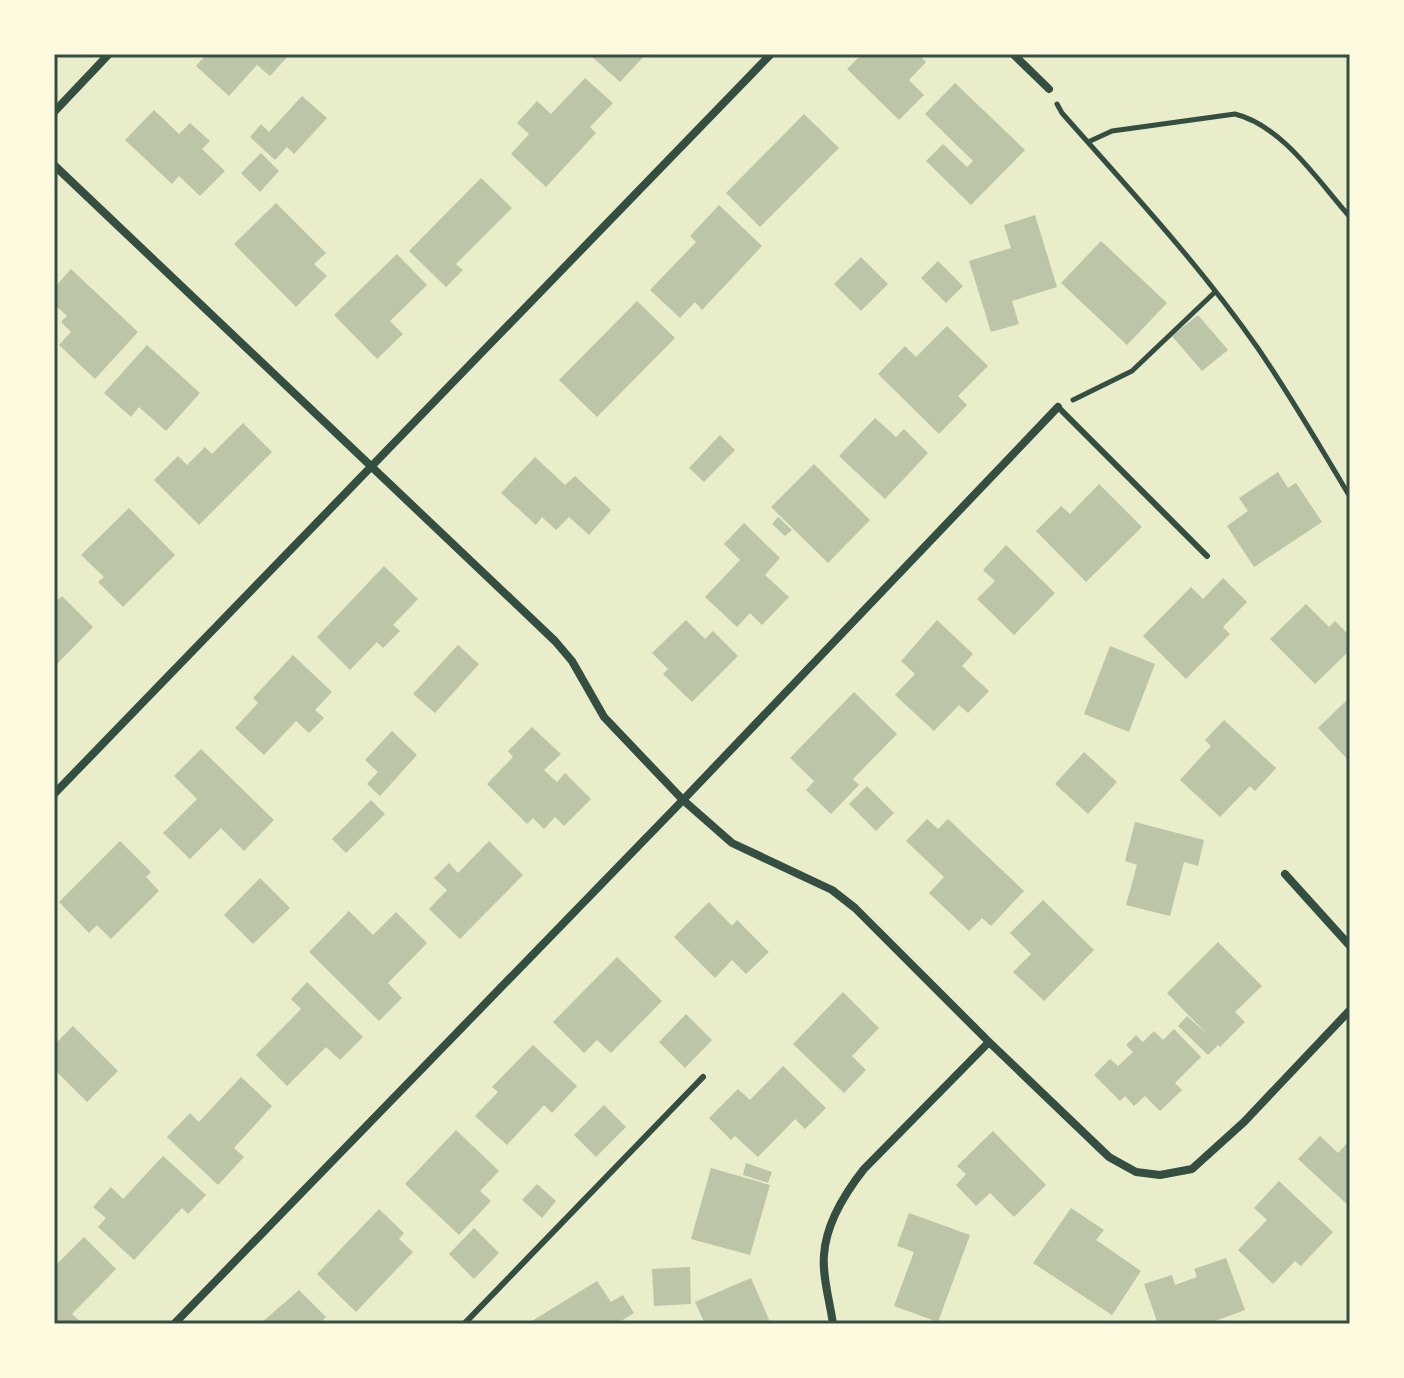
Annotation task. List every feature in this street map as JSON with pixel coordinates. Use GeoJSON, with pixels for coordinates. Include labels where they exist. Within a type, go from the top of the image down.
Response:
{"type":"FeatureCollection","features":[{"type":"Feature","properties":{"kind":"street"},"geometry":{"type":"LineString","coordinates":[[54,112],[109,54]]}},
{"type":"Feature","properties":{"kind":"street"},"geometry":{"type":"LineString","coordinates":[[54,794],[771,54]]}},
{"type":"Feature","properties":{"kind":"street"},"geometry":{"type":"LineString","coordinates":[[1013,54],[1049,89]]}},
{"type":"Feature","properties":{"kind":"street"},"geometry":{"type":"LineString","coordinates":[[54,165],[555,641],[572,661],[604,717],[683,800],[732,843],[832,890],[844,899],[1109,1157],[1136,1172],[1160,1175],[1192,1169],[1244,1122],[1350,1010]]}},
{"type":"Feature","properties":{"kind":"street"},"geometry":{"type":"LineString","coordinates":[[174,1324],[683,800],[1058,407]]}},
{"type":"Feature","properties":{"kind":"street"},"geometry":{"type":"LineString","coordinates":[[1285,874],[1350,946]]}},
{"type":"Feature","properties":{"kind":"street"},"geometry":{"type":"LineString","coordinates":[[833,1324],[824,1255],[832,1224],[846,1193],[864,1169],[989,1042]]}},
{"type":"Feature","properties":{"kind":"lane"},"geometry":{"type":"LineString","coordinates":[[1058,407],[1207,556]]}},
{"type":"Feature","properties":{"kind":"lane"},"geometry":{"type":"LineString","coordinates":[[464,1324],[703,1077]]}},
{"type":"Feature","properties":{"kind":"path"},"geometry":{"type":"LineString","coordinates":[[1049,89],[1062,113],[1215,292],[1256,346],[1350,497]]}},
{"type":"Feature","properties":{"kind":"path"},"geometry":{"type":"LineString","coordinates":[[1088,142],[1112,131],[1235,114],[1253,118],[1282,140],[1350,217]]}},
{"type":"Feature","properties":{"kind":"path"},"geometry":{"type":"LineString","coordinates":[[1058,407],[1132,371],[1215,292]]}},
{"type":"Feature","properties":{"kind":"building"},"geometry":{"type":"Polygon","coordinates":[[[207,54],[290,54],[270,76],[257,65],[229,96],[196,66],[207,54]]]}},
{"type":"Feature","properties":{"kind":"building"},"geometry":{"type":"Polygon","coordinates":[[[589,54],[646,54],[620,82],[589,54]]]}},
{"type":"Feature","properties":{"kind":"building"},"geometry":{"type":"Polygon","coordinates":[[[862,54],[918,54],[926,62],[909,80],[924,95],[899,120],[847,69],[862,54]]]}},
{"type":"Feature","properties":{"kind":"building"},"geometry":{"type":"Polygon","coordinates":[[[585,78],[613,103],[590,127],[596,133],[546,187],[511,154],[529,134],[517,123],[537,101],[551,114],[585,78]]]}},
{"type":"Feature","properties":{"kind":"building"},"geometry":{"type":"Polygon","coordinates":[[[955,83],[1025,150],[971,205],[926,161],[943,144],[967,167],[973,161],[925,114],[955,83]]]}},
{"type":"Feature","properties":{"kind":"building"},"geometry":{"type":"Polygon","coordinates":[[[302,96],[327,118],[294,154],[287,147],[275,160],[250,137],[261,124],[269,132],[302,96]]]}},
{"type":"Feature","properties":{"kind":"building"},"geometry":{"type":"Polygon","coordinates":[[[154,110],[179,134],[190,123],[210,141],[202,149],[225,171],[200,196],[179,176],[172,184],[125,140],[154,110]]]}},
{"type":"Feature","properties":{"kind":"building"},"geometry":{"type":"Polygon","coordinates":[[[804,114],[839,148],[760,227],[726,193],[804,114]]]}},
{"type":"Feature","properties":{"kind":"building"},"geometry":{"type":"Polygon","coordinates":[[[261,153],[279,171],[260,192],[241,173],[261,153]]]}},
{"type":"Feature","properties":{"kind":"building"},"geometry":{"type":"Polygon","coordinates":[[[481,178],[512,208],[456,264],[463,270],[446,287],[409,251],[481,178]]]}},
{"type":"Feature","properties":{"kind":"building"},"geometry":{"type":"Polygon","coordinates":[[[276,203],[326,253],[314,264],[327,276],[296,307],[234,244],[276,203]]]}},
{"type":"Feature","properties":{"kind":"building"},"geometry":{"type":"Polygon","coordinates":[[[719,205],[762,246],[702,310],[695,302],[680,318],[650,290],[696,242],[690,236],[719,205]]]}},
{"type":"Feature","properties":{"kind":"building"},"geometry":{"type":"Polygon","coordinates":[[[1035,215],[1057,287],[1012,301],[1019,324],[991,332],[969,261],[1011,248],[1004,225],[1035,215]]]}},
{"type":"Feature","properties":{"kind":"building"},"geometry":{"type":"Polygon","coordinates":[[[1101,241],[1167,303],[1127,345],[1061,283],[1101,241]]]}},
{"type":"Feature","properties":{"kind":"building"},"geometry":{"type":"Polygon","coordinates":[[[397,254],[427,285],[390,321],[403,334],[377,359],[334,315],[397,254]]]}},
{"type":"Feature","properties":{"kind":"building"},"geometry":{"type":"Polygon","coordinates":[[[861,257],[888,284],[861,311],[834,284],[861,257]]]}},
{"type":"Feature","properties":{"kind":"building"},"geometry":{"type":"Polygon","coordinates":[[[938,261],[963,286],[946,303],[921,278],[938,261]]]}},
{"type":"Feature","properties":{"kind":"building"},"geometry":{"type":"Polygon","coordinates":[[[71,269],[138,332],[95,379],[59,345],[71,332],[61,322],[67,316],[54,304],[54,288],[71,269]]]}},
{"type":"Feature","properties":{"kind":"building"},"geometry":{"type":"Polygon","coordinates":[[[637,301],[675,338],[597,417],[559,380],[637,301]]]}},
{"type":"Feature","properties":{"kind":"building"},"geometry":{"type":"Polygon","coordinates":[[[1198,315],[1228,350],[1202,371],[1172,336],[1198,315]]]}},
{"type":"Feature","properties":{"kind":"building"},"geometry":{"type":"Polygon","coordinates":[[[947,326],[988,366],[958,396],[967,405],[939,434],[878,374],[905,346],[916,357],[947,326]]]}},
{"type":"Feature","properties":{"kind":"building"},"geometry":{"type":"Polygon","coordinates":[[[147,345],[200,393],[166,431],[139,407],[131,417],[104,393],[147,345]]]}},
{"type":"Feature","properties":{"kind":"building"},"geometry":{"type":"Polygon","coordinates":[[[875,418],[896,437],[904,429],[928,453],[885,499],[839,456],[875,418]]]}},
{"type":"Feature","properties":{"kind":"building"},"geometry":{"type":"Polygon","coordinates":[[[243,423],[272,452],[199,525],[154,480],[178,456],[187,465],[205,447],[212,454],[243,423]]]}},
{"type":"Feature","properties":{"kind":"building"},"geometry":{"type":"Polygon","coordinates":[[[720,435],[735,450],[704,482],[689,468],[720,435]]]}},
{"type":"Feature","properties":{"kind":"building"},"geometry":{"type":"Polygon","coordinates":[[[535,457],[565,485],[575,476],[611,510],[589,535],[569,517],[556,530],[542,517],[536,525],[501,493],[535,457]]]}},
{"type":"Feature","properties":{"kind":"building"},"geometry":{"type":"Polygon","coordinates":[[[814,464],[870,520],[828,563],[771,507],[814,464]]]}},
{"type":"Feature","properties":{"kind":"building"},"geometry":{"type":"Polygon","coordinates":[[[1278,472],[1288,488],[1296,483],[1322,522],[1254,567],[1227,526],[1248,511],[1239,498],[1278,472]]]}},
{"type":"Feature","properties":{"kind":"building"},"geometry":{"type":"Polygon","coordinates":[[[1099,484],[1142,527],[1086,582],[1036,531],[1061,506],[1070,514],[1099,484]]]}},
{"type":"Feature","properties":{"kind":"building"},"geometry":{"type":"Polygon","coordinates":[[[129,508],[175,555],[123,607],[98,582],[104,577],[81,555],[129,508]]]}},
{"type":"Feature","properties":{"kind":"building"},"geometry":{"type":"Polygon","coordinates":[[[778,517],[792,530],[785,536],[772,524],[778,517]]]}},
{"type":"Feature","properties":{"kind":"building"},"geometry":{"type":"Polygon","coordinates":[[[744,523],[780,558],[765,575],[789,597],[762,625],[750,613],[737,627],[705,597],[740,560],[724,544],[744,523]]]}},
{"type":"Feature","properties":{"kind":"building"},"geometry":{"type":"Polygon","coordinates":[[[1006,545],[1055,593],[1014,635],[977,599],[995,581],[983,570],[1006,545]]]}},
{"type":"Feature","properties":{"kind":"building"},"geometry":{"type":"Polygon","coordinates":[[[384,566],[418,599],[393,625],[400,631],[383,648],[377,642],[350,670],[317,637],[384,566]]]}},
{"type":"Feature","properties":{"kind":"building"},"geometry":{"type":"Polygon","coordinates":[[[1223,578],[1247,602],[1223,627],[1230,634],[1186,679],[1143,636],[1191,587],[1203,599],[1223,578]]]}},
{"type":"Feature","properties":{"kind":"building"},"geometry":{"type":"Polygon","coordinates":[[[62,596],[93,627],[54,667],[54,603],[62,596]]]}},
{"type":"Feature","properties":{"kind":"building"},"geometry":{"type":"Polygon","coordinates":[[[1306,604],[1329,627],[1335,621],[1350,636],[1350,650],[1315,684],[1270,639],[1306,604]]]}},
{"type":"Feature","properties":{"kind":"building"},"geometry":{"type":"Polygon","coordinates":[[[686,620],[705,639],[713,631],[738,656],[692,702],[663,674],[668,669],[652,653],[686,620]]]}},
{"type":"Feature","properties":{"kind":"building"},"geometry":{"type":"Polygon","coordinates":[[[937,620],[973,654],[962,666],[989,691],[968,713],[959,705],[934,731],[895,695],[915,674],[901,661],[937,620]]]}},
{"type":"Feature","properties":{"kind":"building"},"geometry":{"type":"Polygon","coordinates":[[[458,645],[479,664],[435,713],[413,694],[458,645]]]}},
{"type":"Feature","properties":{"kind":"building"},"geometry":{"type":"Polygon","coordinates":[[[1110,646],[1155,664],[1129,732],[1084,714],[1110,646]]]}},
{"type":"Feature","properties":{"kind":"building"},"geometry":{"type":"Polygon","coordinates":[[[293,655],[332,692],[315,710],[324,718],[309,733],[296,721],[264,755],[235,728],[258,703],[253,698],[293,655]]]}},
{"type":"Feature","properties":{"kind":"building"},"geometry":{"type":"Polygon","coordinates":[[[854,692],[897,734],[853,779],[859,785],[831,814],[806,790],[814,781],[790,758],[854,692]]]}},
{"type":"Feature","properties":{"kind":"building"},"geometry":{"type":"Polygon","coordinates":[[[1350,697],[1350,762],[1318,728],[1350,697]]]}},
{"type":"Feature","properties":{"kind":"building"},"geometry":{"type":"Polygon","coordinates":[[[1224,720],[1276,768],[1255,791],[1250,786],[1220,817],[1180,780],[1211,746],[1205,740],[1224,720]]]}},
{"type":"Feature","properties":{"kind":"building"},"geometry":{"type":"Polygon","coordinates":[[[532,727],[561,754],[544,770],[557,782],[565,773],[591,799],[564,826],[555,817],[544,829],[533,818],[527,824],[487,784],[513,757],[508,751],[532,727]]]}},
{"type":"Feature","properties":{"kind":"building"},"geometry":{"type":"Polygon","coordinates":[[[392,731],[417,755],[380,796],[367,784],[378,772],[365,760],[392,731]]]}},
{"type":"Feature","properties":{"kind":"building"},"geometry":{"type":"Polygon","coordinates":[[[201,749],[274,820],[244,851],[221,828],[190,859],[163,833],[197,799],[174,776],[201,749]]]}},
{"type":"Feature","properties":{"kind":"building"},"geometry":{"type":"Polygon","coordinates":[[[1084,752],[1117,782],[1088,814],[1055,784],[1084,752]]]}},
{"type":"Feature","properties":{"kind":"building"},"geometry":{"type":"Polygon","coordinates":[[[867,786],[894,813],[876,831],[849,804],[867,786]]]}},
{"type":"Feature","properties":{"kind":"building"},"geometry":{"type":"Polygon","coordinates":[[[371,800],[385,814],[346,853],[332,839],[371,800]]]}},
{"type":"Feature","properties":{"kind":"building"},"geometry":{"type":"Polygon","coordinates":[[[927,819],[938,829],[948,819],[1024,891],[991,926],[982,918],[969,931],[929,893],[944,877],[906,841],[927,819]]]}},
{"type":"Feature","properties":{"kind":"building"},"geometry":{"type":"Polygon","coordinates":[[[1135,822],[1204,840],[1198,866],[1184,862],[1170,916],[1126,905],[1137,865],[1125,861],[1135,822]]]}},
{"type":"Feature","properties":{"kind":"building"},"geometry":{"type":"Polygon","coordinates":[[[120,841],[151,872],[146,877],[159,891],[111,939],[97,925],[89,933],[59,902],[120,841]]]}},
{"type":"Feature","properties":{"kind":"building"},"geometry":{"type":"Polygon","coordinates":[[[489,841],[523,875],[460,939],[429,909],[447,890],[434,878],[449,863],[458,873],[489,841]]]}},
{"type":"Feature","properties":{"kind":"building"},"geometry":{"type":"Polygon","coordinates":[[[260,878],[290,908],[253,944],[224,915],[260,878]]]}},
{"type":"Feature","properties":{"kind":"building"},"geometry":{"type":"Polygon","coordinates":[[[1043,900],[1094,950],[1044,1001],[1013,972],[1031,954],[1010,933],[1043,900]]]}},
{"type":"Feature","properties":{"kind":"building"},"geometry":{"type":"Polygon","coordinates":[[[709,902],[732,926],[737,920],[769,952],[746,974],[732,960],[715,978],[674,937],[709,902]]]}},
{"type":"Feature","properties":{"kind":"building"},"geometry":{"type":"Polygon","coordinates":[[[349,911],[373,935],[396,912],[427,943],[388,983],[402,998],[379,1021],[309,952],[349,911]]]}},
{"type":"Feature","properties":{"kind":"building"},"geometry":{"type":"Polygon","coordinates":[[[1218,942],[1262,986],[1235,1012],[1245,1022],[1208,1055],[1178,1026],[1187,1016],[1208,1035],[1167,993],[1218,942]]]}},
{"type":"Feature","properties":{"kind":"building"},"geometry":{"type":"Polygon","coordinates":[[[617,957],[662,1001],[611,1053],[597,1040],[584,1053],[553,1022],[617,957]]]}},
{"type":"Feature","properties":{"kind":"building"},"geometry":{"type":"Polygon","coordinates":[[[307,982],[363,1037],[340,1060],[326,1047],[287,1086],[256,1055],[301,1009],[291,999],[307,982]]]}},
{"type":"Feature","properties":{"kind":"building"},"geometry":{"type":"Polygon","coordinates":[[[843,992],[879,1028],[852,1056],[866,1070],[844,1093],[793,1044],[843,992]]]}},
{"type":"Feature","properties":{"kind":"building"},"geometry":{"type":"Polygon","coordinates":[[[686,1014],[712,1040],[685,1068],[659,1042],[686,1014]]]}},
{"type":"Feature","properties":{"kind":"building"},"geometry":{"type":"Polygon","coordinates":[[[73,1026],[118,1071],[87,1102],[54,1069],[54,1045],[73,1026]]]}},
{"type":"Feature","properties":{"kind":"building"},"geometry":{"type":"Polygon","coordinates":[[[1174,1029],[1201,1057],[1175,1083],[1182,1090],[1160,1111],[1145,1096],[1134,1106],[1125,1096],[1120,1101],[1094,1075],[1110,1059],[1118,1066],[1133,1052],[1126,1045],[1136,1035],[1143,1042],[1154,1031],[1163,1040],[1174,1029]]]}},
{"type":"Feature","properties":{"kind":"building"},"geometry":{"type":"Polygon","coordinates":[[[533,1045],[577,1086],[552,1113],[544,1105],[507,1145],[475,1116],[498,1092],[492,1087],[533,1045]]]}},
{"type":"Feature","properties":{"kind":"building"},"geometry":{"type":"Polygon","coordinates":[[[783,1066],[826,1108],[805,1129],[795,1119],[758,1157],[735,1136],[731,1140],[709,1118],[738,1089],[750,1100],[783,1066]]]}},
{"type":"Feature","properties":{"kind":"building"},"geometry":{"type":"Polygon","coordinates":[[[241,1077],[272,1106],[234,1148],[244,1157],[218,1185],[167,1137],[190,1113],[199,1122],[241,1077]]]}},
{"type":"Feature","properties":{"kind":"building"},"geometry":{"type":"Polygon","coordinates":[[[604,1105],[626,1127],[596,1157],[574,1135],[604,1105]]]}},
{"type":"Feature","properties":{"kind":"building"},"geometry":{"type":"Polygon","coordinates":[[[456,1130],[499,1171],[480,1191],[491,1201],[459,1235],[405,1184],[456,1130]]]}},
{"type":"Feature","properties":{"kind":"building"},"geometry":{"type":"Polygon","coordinates":[[[993,1131],[1046,1185],[1014,1217],[990,1193],[976,1206],[956,1185],[966,1174],[957,1166],[993,1131]]]}},
{"type":"Feature","properties":{"kind":"building"},"geometry":{"type":"Polygon","coordinates":[[[1320,1136],[1338,1153],[1350,1140],[1350,1207],[1298,1159],[1320,1136]]]}},
{"type":"Feature","properties":{"kind":"building"},"geometry":{"type":"Polygon","coordinates":[[[163,1156],[206,1195],[188,1214],[182,1208],[134,1260],[98,1227],[106,1218],[93,1207],[111,1187],[123,1199],[163,1156]]]}},
{"type":"Feature","properties":{"kind":"building"},"geometry":{"type":"Polygon","coordinates":[[[746,1163],[772,1172],[768,1183],[743,1175],[746,1163]]]}},
{"type":"Feature","properties":{"kind":"building"},"geometry":{"type":"Polygon","coordinates":[[[711,1168],[770,1185],[750,1255],[691,1239],[711,1168]]]}},
{"type":"Feature","properties":{"kind":"building"},"geometry":{"type":"Polygon","coordinates":[[[1279,1181],[1333,1232],[1301,1266],[1295,1261],[1273,1284],[1238,1250],[1267,1220],[1254,1208],[1279,1181]]]}},
{"type":"Feature","properties":{"kind":"building"},"geometry":{"type":"Polygon","coordinates":[[[537,1184],[556,1201],[542,1218],[522,1200],[537,1184]]]}},
{"type":"Feature","properties":{"kind":"building"},"geometry":{"type":"Polygon","coordinates":[[[1071,1208],[1104,1230],[1096,1240],[1141,1271],[1112,1315],[1033,1263],[1071,1208]]]}},
{"type":"Feature","properties":{"kind":"building"},"geometry":{"type":"Polygon","coordinates":[[[379,1209],[404,1233],[399,1239],[413,1252],[356,1312],[317,1274],[379,1209]]]}},
{"type":"Feature","properties":{"kind":"building"},"geometry":{"type":"Polygon","coordinates":[[[909,1213],[970,1235],[938,1322],[894,1306],[914,1252],[897,1246],[909,1213]]]}},
{"type":"Feature","properties":{"kind":"building"},"geometry":{"type":"Polygon","coordinates":[[[474,1228],[499,1253],[474,1279],[449,1254],[474,1228]]]}},
{"type":"Feature","properties":{"kind":"building"},"geometry":{"type":"Polygon","coordinates":[[[84,1237],[116,1269],[72,1314],[83,1324],[54,1324],[54,1267],[84,1237]]]}},
{"type":"Feature","properties":{"kind":"building"},"geometry":{"type":"Polygon","coordinates":[[[1226,1258],[1245,1310],[1207,1324],[1158,1324],[1144,1284],[1172,1275],[1175,1285],[1197,1277],[1194,1269],[1226,1258]]]}},
{"type":"Feature","properties":{"kind":"building"},"geometry":{"type":"Polygon","coordinates":[[[690,1267],[691,1304],[654,1306],[652,1269],[690,1267]]]}},
{"type":"Feature","properties":{"kind":"building"},"geometry":{"type":"Polygon","coordinates":[[[751,1278],[770,1322],[705,1324],[695,1302],[751,1278]]]}},
{"type":"Feature","properties":{"kind":"building"},"geometry":{"type":"Polygon","coordinates":[[[597,1281],[611,1302],[623,1295],[634,1313],[621,1321],[622,1324],[527,1324],[597,1281]]]}},
{"type":"Feature","properties":{"kind":"building"},"geometry":{"type":"Polygon","coordinates":[[[299,1290],[326,1317],[319,1324],[260,1324],[299,1290]]]}}]}
